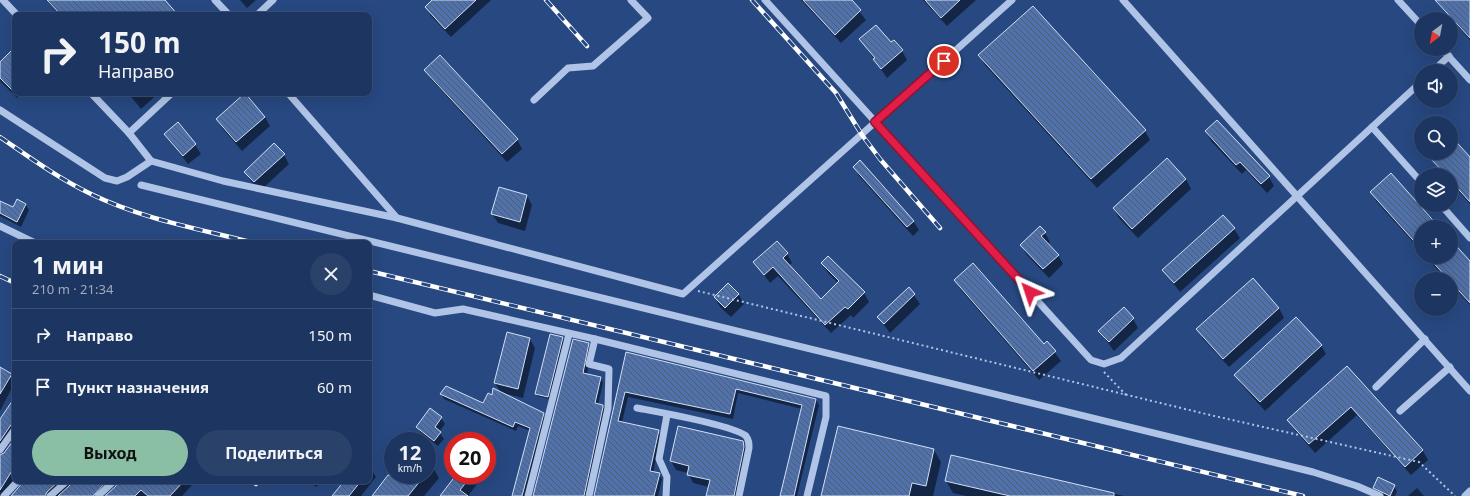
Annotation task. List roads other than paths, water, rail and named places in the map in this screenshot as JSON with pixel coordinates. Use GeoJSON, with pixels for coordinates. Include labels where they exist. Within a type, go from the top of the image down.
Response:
{"type":"FeatureCollection","features":[{"type":"Feature","properties":{"kind":"lane"},"geometry":{"type":"LineString","coordinates":[[3,0],[15,12]]}},
{"type":"Feature","properties":{"kind":"lane"},"geometry":{"type":"LineString","coordinates":[[215,0],[225,12]]}},
{"type":"Feature","properties":{"kind":"lane"},"geometry":{"type":"LineString","coordinates":[[260,12],[273,0]]}},
{"type":"Feature","properties":{"kind":"lane"},"geometry":{"type":"LineString","coordinates":[[534,100],[568,68],[593,66],[648,18],[632,0]]}},
{"type":"Feature","properties":{"kind":"lane"},"geometry":{"type":"LineString","coordinates":[[765,0],[1092,360],[1104,364],[1121,358],[1414,88]]}},
{"type":"Feature","properties":{"kind":"lane"},"geometry":{"type":"LineString","coordinates":[[94,96],[129,133],[151,161],[223,181],[397,218],[683,294],[1012,0]]}},
{"type":"Feature","properties":{"kind":"lane"},"geometry":{"type":"LineString","coordinates":[[1123,0],[1470,390]]}},
{"type":"Feature","properties":{"kind":"lane"},"geometry":{"type":"LineString","coordinates":[[1398,0],[1414,17]]}},
{"type":"Feature","properties":{"kind":"lane"},"geometry":{"type":"LineString","coordinates":[[1441,64],[1449,56],[1470,80]]}},
{"type":"Feature","properties":{"kind":"lane"},"geometry":{"type":"LineString","coordinates":[[129,133],[169,96]]}},
{"type":"Feature","properties":{"kind":"lane"},"geometry":{"type":"LineString","coordinates":[[291,96],[397,218]]}},
{"type":"Feature","properties":{"kind":"lane"},"geometry":{"type":"LineString","coordinates":[[0,110],[105,178],[117,181],[127,177],[151,161]]}},
{"type":"Feature","properties":{"kind":"lane"},"geometry":{"type":"LineString","coordinates":[[1372,127],[1414,174]]}},
{"type":"Feature","properties":{"kind":"lane"},"geometry":{"type":"LineString","coordinates":[[141,185],[366,240]]}},
{"type":"Feature","properties":{"kind":"lane"},"geometry":{"type":"LineString","coordinates":[[1447,212],[1470,238]]}},
{"type":"Feature","properties":{"kind":"lane"},"geometry":{"type":"LineString","coordinates":[[0,226],[29,240]]}},
{"type":"Feature","properties":{"kind":"lane"},"geometry":{"type":"LineString","coordinates":[[372,242],[1313,472],[1357,486],[1380,496]]}},
{"type":"Feature","properties":{"kind":"lane"},"geometry":{"type":"LineString","coordinates":[[372,296],[434,313],[463,309],[595,339],[826,396],[826,417],[807,496]]}},
{"type":"Feature","properties":{"kind":"lane"},"geometry":{"type":"LineString","coordinates":[[528,496],[569,334]]}},
{"type":"Feature","properties":{"kind":"lane"},"geometry":{"type":"LineString","coordinates":[[589,496],[609,395],[609,369],[588,364],[595,339]]}},
{"type":"Feature","properties":{"kind":"lane"},"geometry":{"type":"LineString","coordinates":[[1376,387],[1425,339]]}},
{"type":"Feature","properties":{"kind":"lane"},"geometry":{"type":"LineString","coordinates":[[1400,411],[1450,367]]}},
{"type":"Feature","properties":{"kind":"lane"},"geometry":{"type":"LineString","coordinates":[[637,408],[718,425],[738,432],[746,437],[749,442],[749,448],[739,496]]}},
{"type":"Feature","properties":{"kind":"lane"},"geometry":{"type":"LineString","coordinates":[[666,496],[667,477],[658,459],[667,414]]}},
{"type":"Feature","properties":{"kind":"lane"},"geometry":{"type":"LineString","coordinates":[[0,450],[12,433]]}},
{"type":"Feature","properties":{"kind":"lane"},"geometry":{"type":"LineString","coordinates":[[4,496],[15,484]]}},
{"type":"Feature","properties":{"kind":"lane"},"geometry":{"type":"LineString","coordinates":[[50,496],[63,484]]}},
{"type":"Feature","properties":{"kind":"lane"},"geometry":{"type":"LineString","coordinates":[[98,496],[111,484]]}},
{"type":"Feature","properties":{"kind":"lane"},"geometry":{"type":"LineString","coordinates":[[1465,496],[1470,491]]}},
{"type":"Feature","properties":{"kind":"railway"},"geometry":{"type":"LineString","coordinates":[[546,0],[587,46]]}},
{"type":"Feature","properties":{"kind":"railway"},"geometry":{"type":"LineString","coordinates":[[752,0],[836,93],[862,135],[880,159],[940,228]]}},
{"type":"Feature","properties":{"kind":"railway"},"geometry":{"type":"LineString","coordinates":[[0,137],[67,181],[110,203],[171,223],[242,240]]}},
{"type":"Feature","properties":{"kind":"railway"},"geometry":{"type":"LineString","coordinates":[[372,272],[1303,496]]}},
{"type":"Feature","properties":{"kind":"railway"},"geometry":{"type":"LineString","coordinates":[[0,276],[12,282]]}}]}
